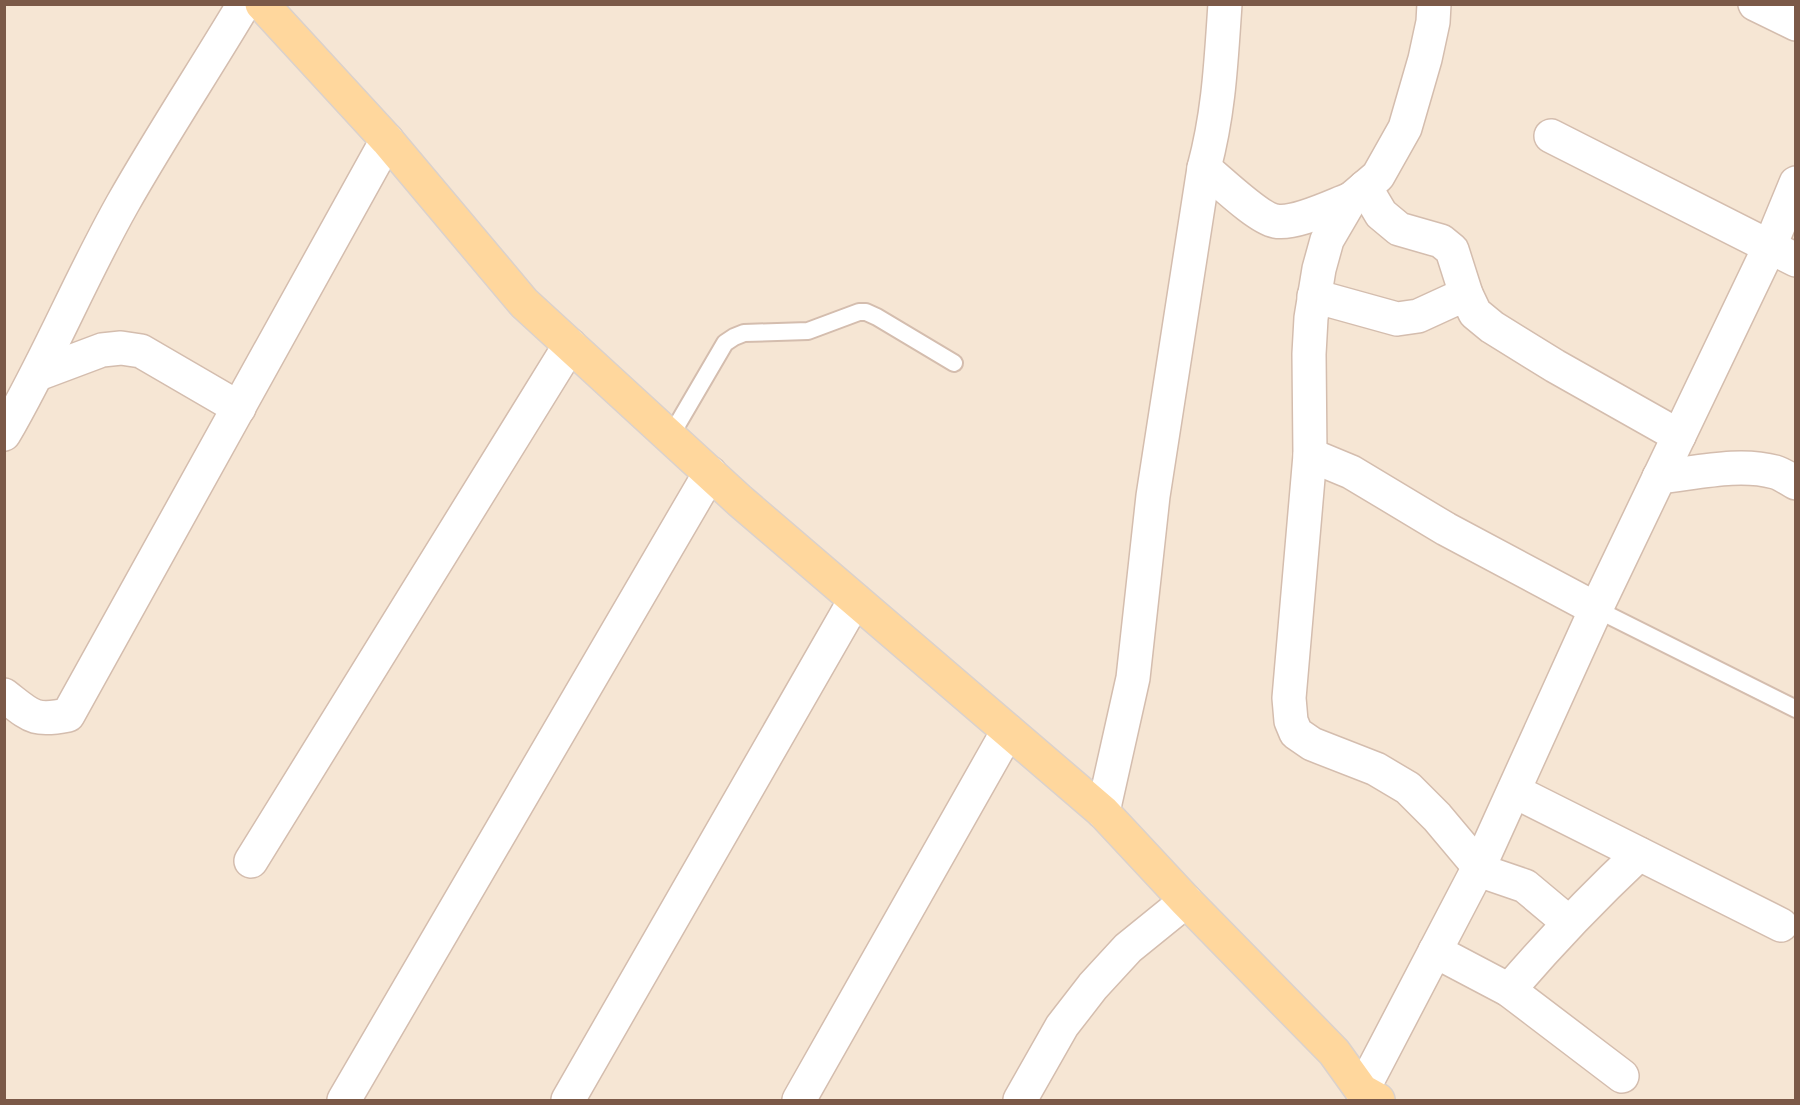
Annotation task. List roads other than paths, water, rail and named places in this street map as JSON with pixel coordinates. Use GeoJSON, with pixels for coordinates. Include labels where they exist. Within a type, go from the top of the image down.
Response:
{"type":"FeatureCollection","features":[{"type":"Feature","properties":{"kind":"main road"},"geometry":{"type":"LineString","coordinates":[[262,4],[387,140],[524,303],[710,473],[1103,812],[1186,901],[1334,1052],[1370,1096]]}},
{"type":"Feature","properties":{"kind":"street"},"geometry":{"type":"LineString","coordinates":[[4,434],[38,374],[71,302],[123,203],[244,4]]}},
{"type":"Feature","properties":{"kind":"street"},"geometry":{"type":"LineString","coordinates":[[1103,812],[1132,678],[1153,496],[1204,168],[1219,94],[1224,4]]}},
{"type":"Feature","properties":{"kind":"street"},"geometry":{"type":"LineString","coordinates":[[1434,4],[1433,22],[1425,59],[1405,128],[1378,176],[1358,193],[1327,240],[1314,296],[1309,354],[1310,455],[1289,698],[1291,721],[1296,733],[1312,744],[1376,769],[1408,788],[1437,817],[1479,867],[1490,874],[1526,886],[1568,922]]}},
{"type":"Feature","properties":{"kind":"street"},"geometry":{"type":"LineString","coordinates":[[1755,4],[1796,24]]}},
{"type":"Feature","properties":{"kind":"street"},"geometry":{"type":"LineString","coordinates":[[1551,136],[1783,253]]}},
{"type":"Feature","properties":{"kind":"street"},"geometry":{"type":"LineString","coordinates":[[4,695],[32,717],[47,719],[68,714],[387,140]]}},
{"type":"Feature","properties":{"kind":"street"},"geometry":{"type":"LineString","coordinates":[[1204,168],[1260,214],[1274,221],[1299,218],[1358,193]]}},
{"type":"Feature","properties":{"kind":"street"},"geometry":{"type":"LineString","coordinates":[[1370,1096],[1435,951],[1479,867],[1596,609],[1679,436],[1783,253],[1796,183]]}},
{"type":"Feature","properties":{"kind":"street"},"geometry":{"type":"LineString","coordinates":[[1358,193],[1399,229],[1441,241],[1452,250],[1466,294],[1476,313],[1492,327],[1555,366],[1679,436]]}},
{"type":"Feature","properties":{"kind":"street"},"geometry":{"type":"LineString","coordinates":[[1314,296],[1397,319],[1418,316],[1466,294]]}},
{"type":"Feature","properties":{"kind":"street"},"geometry":{"type":"LineString","coordinates":[[251,861],[570,345]]}},
{"type":"Feature","properties":{"kind":"street"},"geometry":{"type":"LineString","coordinates":[[38,374],[102,350],[121,348],[141,351],[238,408]]}},
{"type":"Feature","properties":{"kind":"street"},"geometry":{"type":"LineString","coordinates":[[1310,455],[1351,472],[1446,529],[1596,609]]}},
{"type":"Feature","properties":{"kind":"street"},"geometry":{"type":"LineString","coordinates":[[1659,477],[1730,469],[1755,469],[1776,472],[1796,483]]}},
{"type":"Feature","properties":{"kind":"street"},"geometry":{"type":"LineString","coordinates":[[344,1101],[710,473]]}},
{"type":"Feature","properties":{"kind":"street"},"geometry":{"type":"LineString","coordinates":[[568,1101],[855,600]]}},
{"type":"Feature","properties":{"kind":"street"},"geometry":{"type":"LineString","coordinates":[[799,1101],[1008,731]]}},
{"type":"Feature","properties":{"kind":"street"},"geometry":{"type":"LineString","coordinates":[[1514,791],[1781,925]]}},
{"type":"Feature","properties":{"kind":"street"},"geometry":{"type":"LineString","coordinates":[[1509,990],[1568,922],[1639,854]]}},
{"type":"Feature","properties":{"kind":"street"},"geometry":{"type":"LineString","coordinates":[[1020,1101],[1062,1026],[1093,986],[1128,948],[1186,901]]}},
{"type":"Feature","properties":{"kind":"street"},"geometry":{"type":"LineString","coordinates":[[1435,951],[1509,990],[1622,1076]]}},
{"type":"Feature","properties":{"kind":"lane"},"geometry":{"type":"LineString","coordinates":[[670,437],[725,344],[744,333],[808,331],[859,312],[866,312],[954,363]]}},
{"type":"Feature","properties":{"kind":"lane"},"geometry":{"type":"LineString","coordinates":[[1596,609],[1796,709]]}}]}
